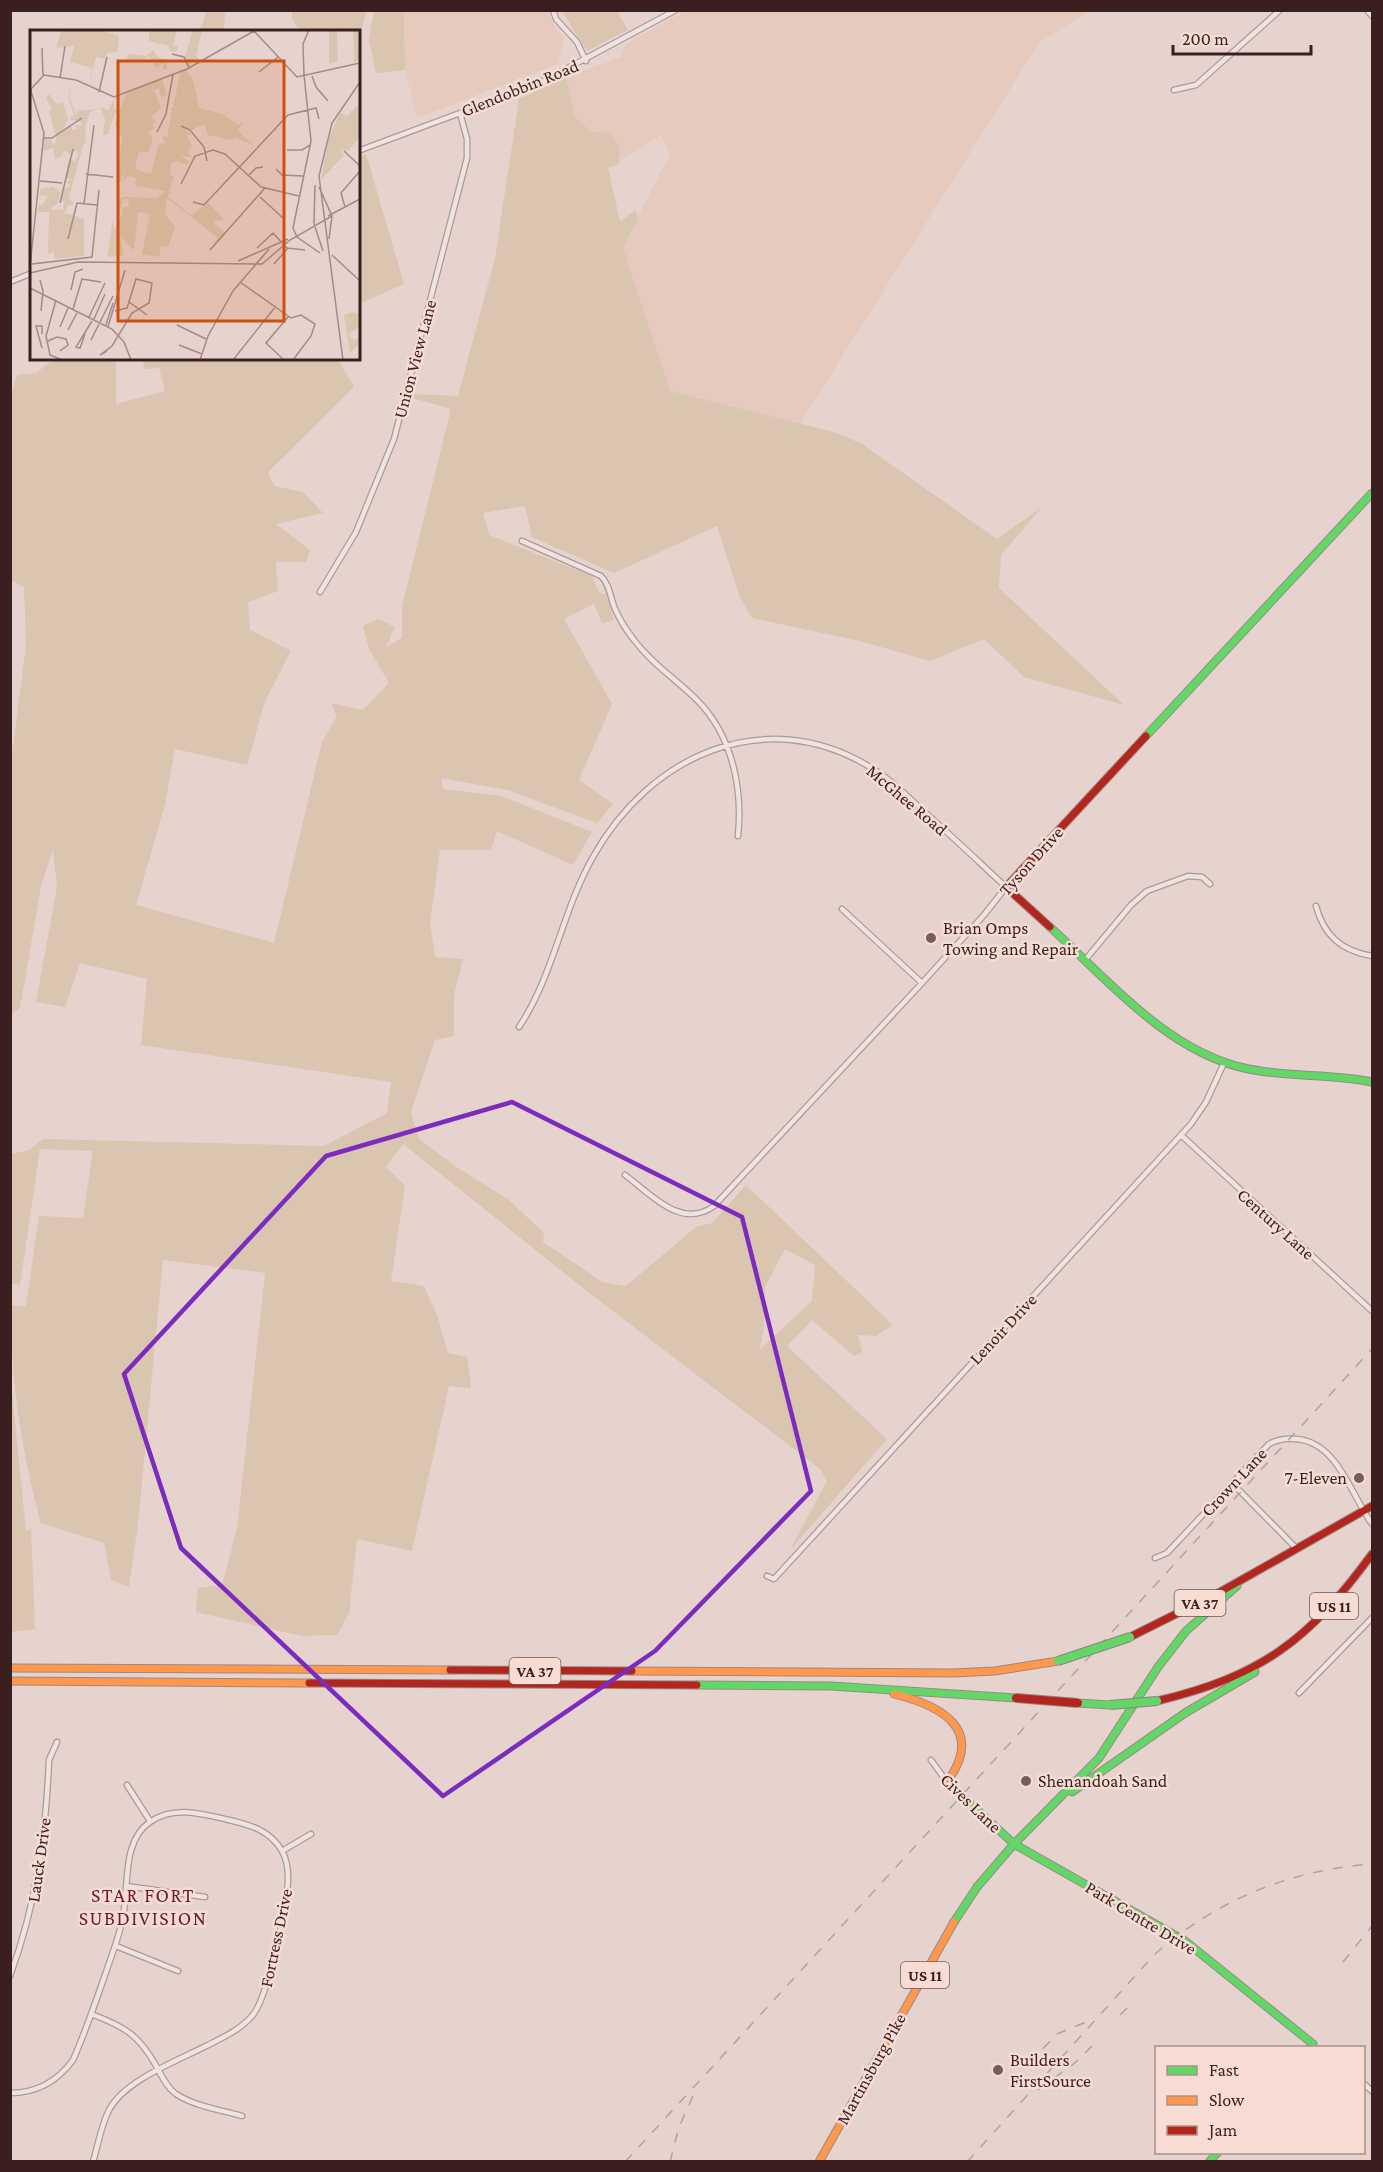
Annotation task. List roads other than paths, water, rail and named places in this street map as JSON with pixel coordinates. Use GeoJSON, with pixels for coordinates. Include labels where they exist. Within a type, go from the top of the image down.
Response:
{"type":"FeatureCollection","features":[{"type":"Feature","properties":{"kind":"main road","name":"Tyson Drive"},"geometry":{"type":"LineString","coordinates":[[1006,886],[1372,493]]}},
{"type":"Feature","properties":{"kind":"main road","name":"McGhee Road"},"geometry":{"type":"LineString","coordinates":[[1006,886],[1171,1037],[1194,1051],[1224,1063],[1280,1075],[1336,1076],[1372,1082]]}},
{"type":"Feature","properties":{"kind":"main road","name":"US 11"},"geometry":{"type":"LineString","coordinates":[[1054,1805],[1108,1747],[1158,1667],[1186,1631],[1218,1600],[1268,1565],[1372,1506]]}},
{"type":"Feature","properties":{"kind":"main road","name":"US 11"},"geometry":{"type":"LineString","coordinates":[[1054,1805],[1185,1713],[1286,1650],[1328,1612],[1372,1554]]}},
{"type":"Feature","properties":{"kind":"main road","name":"VA 37"},"geometry":{"type":"LineString","coordinates":[[10,1668],[954,1673],[995,1671],[1058,1660],[1130,1637],[1187,1610],[1268,1565]]}},
{"type":"Feature","properties":{"kind":"main road","name":"VA 37"},"geometry":{"type":"LineString","coordinates":[[10,1682],[831,1686],[1110,1705],[1157,1701],[1221,1685],[1286,1650]]}},
{"type":"Feature","properties":{"kind":"main road"},"geometry":{"type":"LineString","coordinates":[[729,1685],[886,1693],[925,1703],[952,1720],[962,1736],[963,1758],[958,1769],[947,1782]]}},
{"type":"Feature","properties":{"kind":"main road","name":"Cives Lane"},"geometry":{"type":"LineString","coordinates":[[947,1782],[1014,1844]]}},
{"type":"Feature","properties":{"kind":"main road","name":"Martinsburg Pike"},"geometry":{"type":"LineString","coordinates":[[819,2162],[951,1927],[977,1887],[1014,1844],[1054,1805]]}},
{"type":"Feature","properties":{"kind":"main road","name":"Park Centre Drive"},"geometry":{"type":"LineString","coordinates":[[1014,1844],[1185,1941],[1314,2046]]}},
{"type":"Feature","properties":{"kind":"street"},"geometry":{"type":"LineString","coordinates":[[553,10],[556,19],[577,42],[586,61]]}},
{"type":"Feature","properties":{"kind":"street","name":"Glendobbin Road"},"geometry":{"type":"LineString","coordinates":[[360,151],[538,84],[586,61],[676,10]]}},
{"type":"Feature","properties":{"kind":"street"},"geometry":{"type":"LineString","coordinates":[[1174,90],[1196,85],[1280,10]]}},
{"type":"Feature","properties":{"kind":"street"},"geometry":{"type":"LineString","coordinates":[[1367,10],[1372,16]]}},
{"type":"Feature","properties":{"kind":"street","name":"Union View Lane"},"geometry":{"type":"LineString","coordinates":[[320,592],[356,532],[394,439],[467,158],[467,140],[460,113]]}},
{"type":"Feature","properties":{"kind":"street"},"geometry":{"type":"LineString","coordinates":[[10,282],[30,274]]}},
{"type":"Feature","properties":{"kind":"street"},"geometry":{"type":"LineString","coordinates":[[522,541],[601,576],[608,585],[615,609],[627,632],[657,667],[705,710],[727,745],[738,790],[738,836]]}},
{"type":"Feature","properties":{"kind":"street","name":"McGhee Road"},"geometry":{"type":"LineString","coordinates":[[519,1027],[539,994],[582,876],[610,830],[636,798],[658,778],[696,755],[727,745],[765,740],[798,741],[826,747],[854,758],[886,777],[1006,886]]}},
{"type":"Feature","properties":{"kind":"street"},"geometry":{"type":"LineString","coordinates":[[1086,960],[1131,905],[1147,891],[1188,876],[1202,877],[1210,884]]}},
{"type":"Feature","properties":{"kind":"street","name":"Tyson Drive"},"geometry":{"type":"LineString","coordinates":[[625,1175],[675,1212],[692,1216],[707,1211],[732,1189],[922,983],[984,915],[1006,886]]}},
{"type":"Feature","properties":{"kind":"street"},"geometry":{"type":"LineString","coordinates":[[1316,906],[1322,924],[1334,941],[1344,948],[1372,956]]}},
{"type":"Feature","properties":{"kind":"street"},"geometry":{"type":"LineString","coordinates":[[842,909],[922,983]]}},
{"type":"Feature","properties":{"kind":"street","name":"Lenoir Drive"},"geometry":{"type":"LineString","coordinates":[[767,1576],[774,1579],[1181,1135],[1206,1102],[1224,1063]]}},
{"type":"Feature","properties":{"kind":"street","name":"Century Lane"},"geometry":{"type":"LineString","coordinates":[[1181,1135],[1372,1311]]}},
{"type":"Feature","properties":{"kind":"street","name":"Crown Lane"},"geometry":{"type":"LineString","coordinates":[[1155,1558],[1167,1553],[1274,1441],[1301,1440],[1318,1446],[1329,1454],[1372,1524]]}},
{"type":"Feature","properties":{"kind":"street"},"geometry":{"type":"LineString","coordinates":[[1232,1483],[1297,1549]]}},
{"type":"Feature","properties":{"kind":"street"},"geometry":{"type":"LineString","coordinates":[[1299,1693],[1372,1618]]}},
{"type":"Feature","properties":{"kind":"street","name":"Lauck Drive"},"geometry":{"type":"LineString","coordinates":[[10,1976],[29,1922],[37,1884],[49,1760],[57,1742]]}},
{"type":"Feature","properties":{"kind":"street","name":"Cives Lane"},"geometry":{"type":"LineString","coordinates":[[931,1760],[947,1782]]}},
{"type":"Feature","properties":{"kind":"street"},"geometry":{"type":"LineString","coordinates":[[127,1785],[150,1821]]}},
{"type":"Feature","properties":{"kind":"street"},"geometry":{"type":"LineString","coordinates":[[10,2093],[43,2087],[62,2074],[73,2060],[116,1946],[124,1915],[126,1886],[134,1844],[150,1821],[178,1812],[199,1813],[258,1829],[282,1851],[310,1834]]}},
{"type":"Feature","properties":{"kind":"street","name":"Fortress Drive"},"geometry":{"type":"LineString","coordinates":[[93,2162],[106,2118],[116,2100],[131,2086],[231,2033],[244,2024],[258,2008],[266,1988],[288,1885],[287,1865],[282,1851]]}},
{"type":"Feature","properties":{"kind":"street"},"geometry":{"type":"LineString","coordinates":[[126,1886],[205,1897]]}},
{"type":"Feature","properties":{"kind":"street"},"geometry":{"type":"LineString","coordinates":[[116,1946],[178,1971]]}},
{"type":"Feature","properties":{"kind":"street"},"geometry":{"type":"LineString","coordinates":[[91,2014],[132,2033],[144,2045],[158,2070],[176,2094],[187,2100],[242,2116]]}},
{"type":"Feature","properties":{"kind":"railway"},"geometry":{"type":"LineString","coordinates":[[625,2162],[1372,1349]]}},
{"type":"Feature","properties":{"kind":"railway"},"geometry":{"type":"LineString","coordinates":[[967,2162],[1154,1955],[1178,1936],[1203,1918],[1256,1891],[1312,1873],[1372,1864]]}},
{"type":"Feature","properties":{"kind":"railway"},"geometry":{"type":"LineString","coordinates":[[1343,1962],[1372,1926]]}},
{"type":"Feature","properties":{"kind":"railway"},"geometry":{"type":"LineString","coordinates":[[1120,2015],[1129,2006]]}},
{"type":"Feature","properties":{"kind":"railway"},"geometry":{"type":"LineString","coordinates":[[1029,2063],[1057,2034],[1091,2020]]}},
{"type":"Feature","properties":{"kind":"railway"},"geometry":{"type":"LineString","coordinates":[[1038,2090],[1076,2062],[1097,2041]]}},
{"type":"Feature","properties":{"kind":"railway"},"geometry":{"type":"LineString","coordinates":[[670,2162],[679,2127],[694,2094]]}},
{"type":"Feature","properties":{"kind":"place","name":"Brian Omps Towing and Repair"},"geometry":{"type":"Point","coordinates":[931,938]}},
{"type":"Feature","properties":{"kind":"place","name":"7-Eleven"},"geometry":{"type":"Point","coordinates":[1359,1478]}},
{"type":"Feature","properties":{"kind":"place","name":"Shenandoah Sand"},"geometry":{"type":"Point","coordinates":[1026,1781]}},
{"type":"Feature","properties":{"kind":"place","name":"Builders FirstSource"},"geometry":{"type":"Point","coordinates":[998,2070]}},
{"type":"Feature","properties":{"kind":"district","name":"STAR FORT SUBDIVISION"},"geometry":{"type":"Point","coordinates":[143,1906]}}]}
